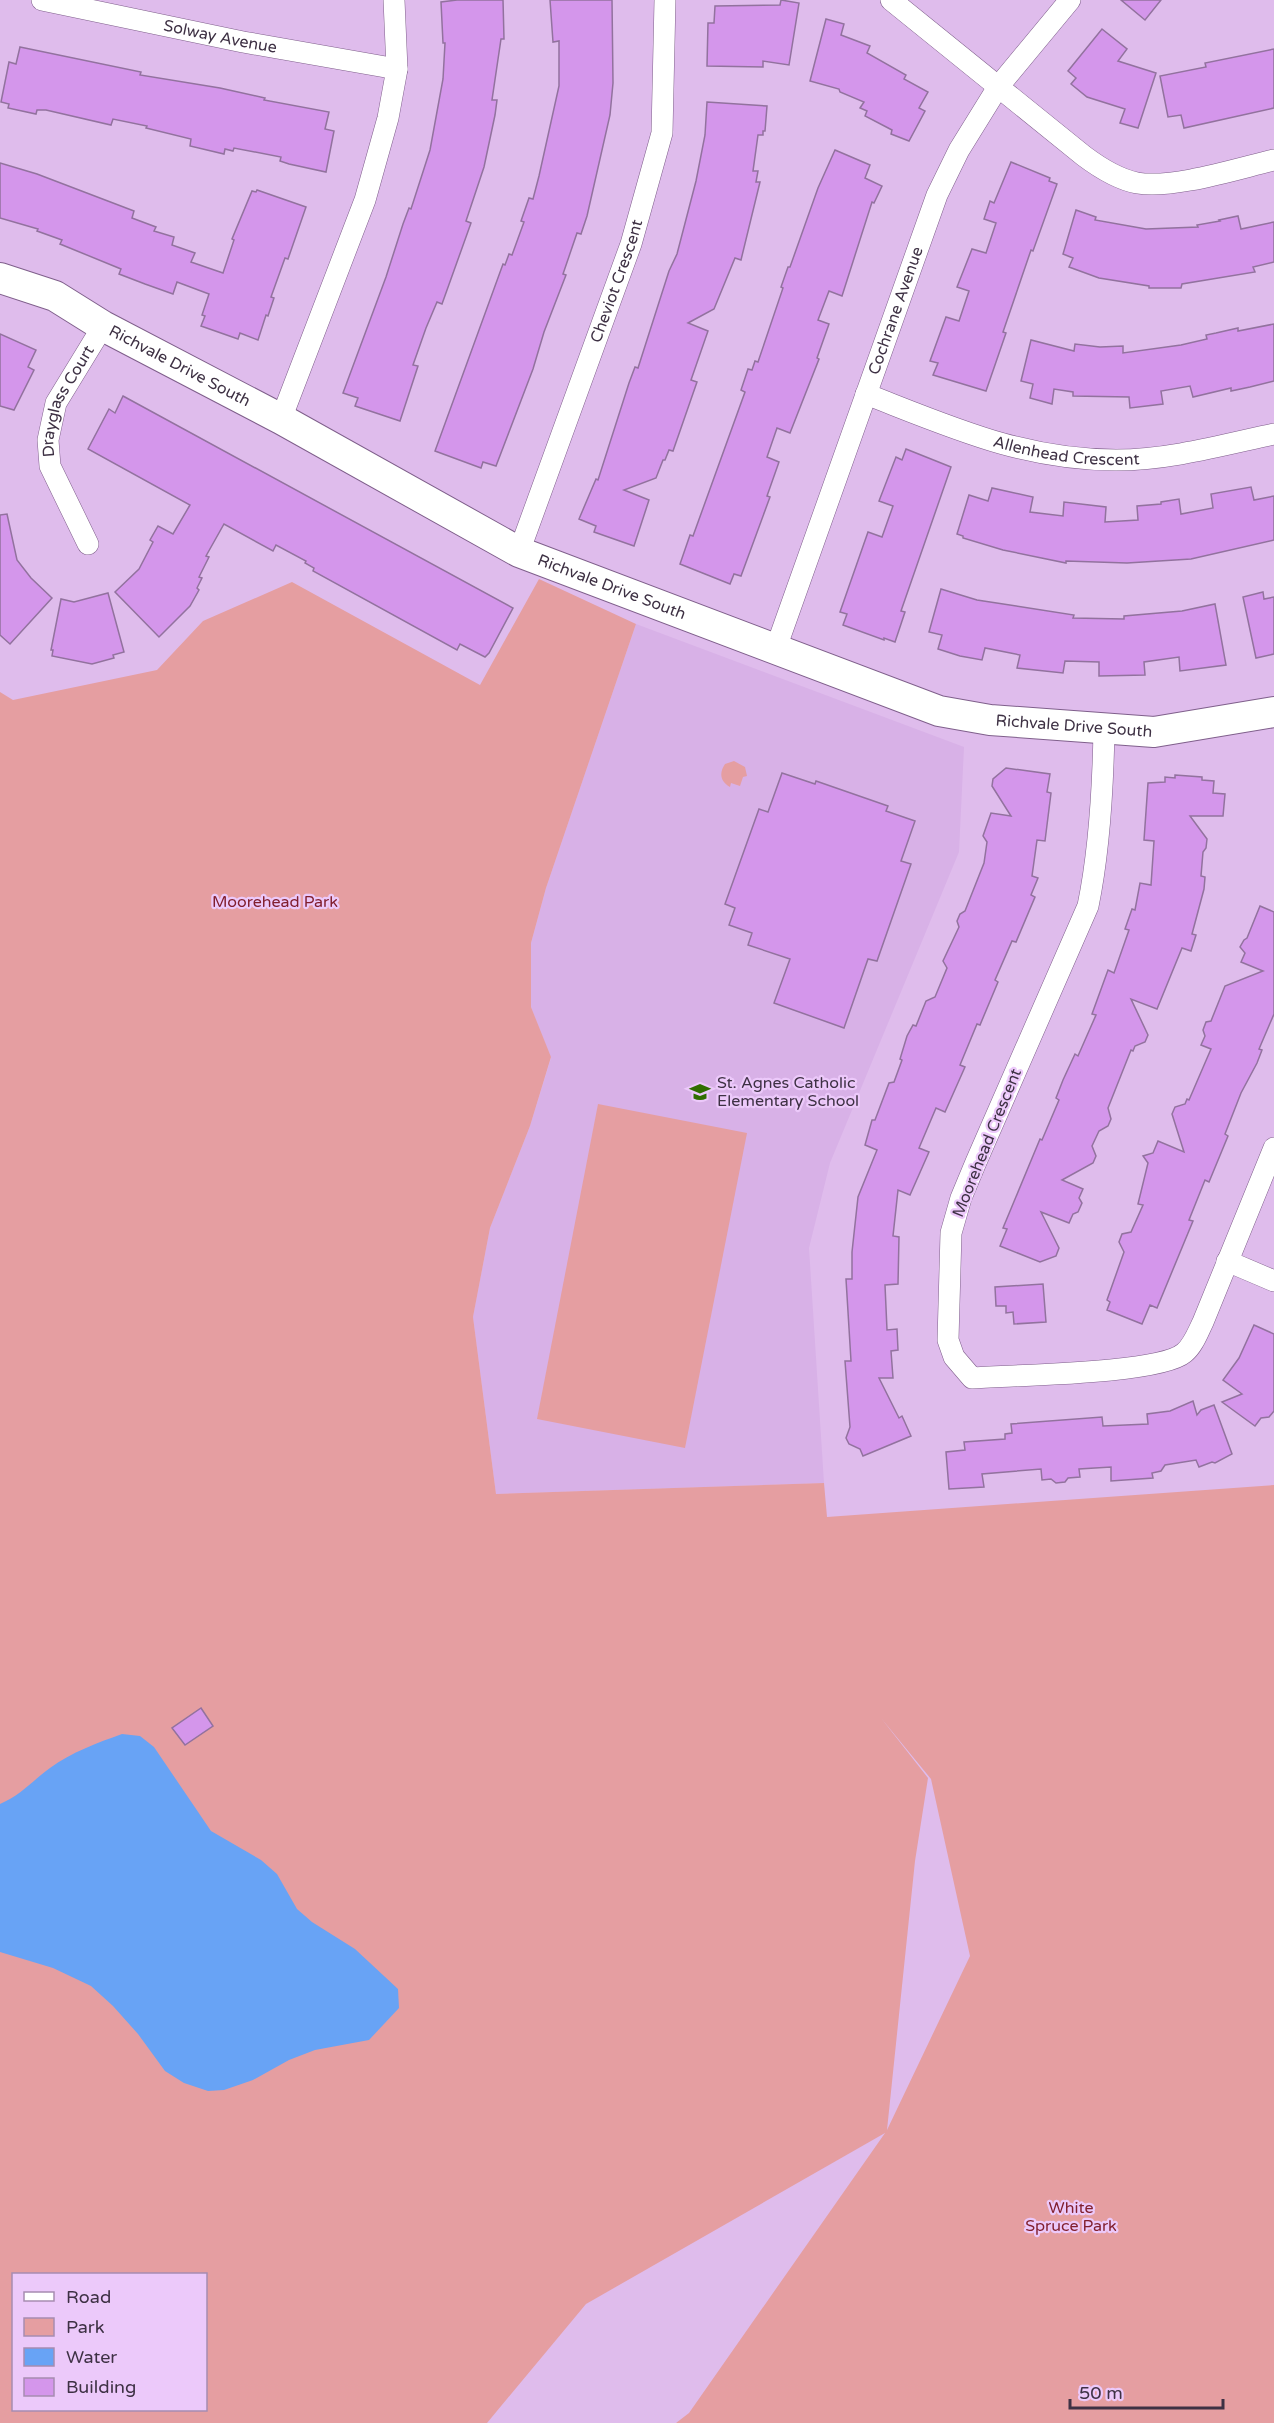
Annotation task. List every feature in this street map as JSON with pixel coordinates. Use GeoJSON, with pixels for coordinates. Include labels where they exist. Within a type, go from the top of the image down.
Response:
{"type":"FeatureCollection","features":[{"type":"Feature","properties":{"kind":"street","name":"Solway Avenue"},"geometry":{"type":"LineString","coordinates":[[42,0],[243,42],[397,69]]}},
{"type":"Feature","properties":{"kind":"street"},"geometry":{"type":"LineString","coordinates":[[281,419],[365,200],[388,118],[397,69],[394,0]]}},
{"type":"Feature","properties":{"kind":"street","name":"Cheviot Crescent"},"geometry":{"type":"LineString","coordinates":[[519,552],[632,244],[662,133],[664,0]]}},
{"type":"Feature","properties":{"kind":"street"},"geometry":{"type":"LineString","coordinates":[[891,0],[1084,156],[1107,172],[1138,183],[1175,182],[1274,160]]}},
{"type":"Feature","properties":{"kind":"street","name":"Cochrane Avenue"},"geometry":{"type":"LineString","coordinates":[[776,648],[937,195],[959,150],[998,87],[1070,0]]}},
{"type":"Feature","properties":{"kind":"street","name":"Richvale Drive South"},"geometry":{"type":"LineString","coordinates":[[0,278],[55,296],[103,326],[281,419],[519,552],[944,712],[990,720],[1154,732],[1274,712]]}},
{"type":"Feature","properties":{"kind":"street","name":"Drayglass Court"},"geometry":{"type":"LineString","coordinates":[[88,544],[50,466],[48,440],[56,403],[103,326]]}},
{"type":"Feature","properties":{"kind":"street","name":"Allenhead Crescent"},"geometry":{"type":"LineString","coordinates":[[866,394],[978,438],[1010,447],[1086,458],[1143,459],[1274,434]]}},
{"type":"Feature","properties":{"kind":"street","name":"Moorehead Crescent"},"geometry":{"type":"LineString","coordinates":[[1104,729],[1095,875],[1088,906],[962,1198],[951,1233],[948,1340],[954,1357],[972,1378],[1100,1370],[1169,1361],[1184,1353],[1192,1344],[1274,1148]]}},
{"type":"Feature","properties":{"kind":"street"},"geometry":{"type":"LineString","coordinates":[[1227,1261],[1274,1281]]}},
{"type":"Feature","properties":{"kind":"shaded area","name":"St. Agnes Catholic Elementary School"},"geometry":{"type":"Polygon","coordinates":[[[636,624],[964,747],[959,852],[830,1163],[809,1248],[824,1483],[496,1494],[473,1317],[490,1228],[530,1126],[551,1058],[531,1007],[531,943],[546,888],[636,624]]]}},
{"type":"Feature","properties":{"kind":"green space"},"geometry":{"type":"Polygon","coordinates":[[[539,579],[636,624],[546,888],[531,943],[531,1007],[551,1057],[530,1126],[490,1228],[473,1317],[496,1494],[824,1483],[827,1517],[1274,1485],[1274,2423],[676,2423],[689,2413],[885,2133],[586,2304],[487,2423],[0,2423],[0,692],[13,700],[157,670],[203,621],[292,582],[480,685],[539,579]],[[881,1718],[928,1778],[915,1861],[887,2130],[970,1956],[931,1779],[881,1718]]]}},
{"type":"Feature","properties":{"kind":"green space"},"geometry":{"type":"Polygon","coordinates":[[[734,761],[745,767],[747,776],[743,777],[740,786],[731,783],[730,787],[724,782],[721,774],[725,764],[734,761]]]}},
{"type":"Feature","properties":{"kind":"green space"},"geometry":{"type":"Polygon","coordinates":[[[598,1104],[747,1133],[685,1448],[537,1419],[598,1104]]]}},
{"type":"Feature","properties":{"kind":"water"},"geometry":{"type":"Polygon","coordinates":[[[122,1734],[140,1736],[154,1747],[211,1831],[261,1860],[277,1874],[297,1909],[312,1922],[355,1949],[398,1989],[399,2008],[369,2040],[315,2050],[289,2060],[253,2080],[224,2090],[208,2091],[184,2083],[165,2071],[138,2034],[91,1986],[53,1968],[0,1952],[0,1804],[26,1788],[67,1757],[122,1734]]]}},
{"type":"Feature","properties":{"kind":"building"},"geometry":{"type":"Polygon","coordinates":[[[503,0],[504,39],[501,39],[492,100],[497,100],[495,115],[484,167],[466,221],[471,223],[442,304],[437,302],[426,328],[413,365],[418,366],[400,421],[355,406],[358,398],[343,393],[403,224],[409,208],[411,209],[430,150],[443,79],[445,43],[443,43],[441,2],[503,0]]]}},
{"type":"Feature","properties":{"kind":"building"},"geometry":{"type":"Polygon","coordinates":[[[550,0],[612,0],[613,83],[610,115],[587,216],[581,234],[577,233],[563,274],[566,275],[544,332],[533,369],[496,466],[483,462],[481,468],[435,451],[503,264],[505,265],[509,254],[512,255],[524,222],[521,221],[529,198],[533,199],[539,176],[559,86],[559,41],[553,42],[550,0]]]}},
{"type":"Feature","properties":{"kind":"building"},"geometry":{"type":"Polygon","coordinates":[[[781,0],[799,3],[789,65],[763,61],[763,67],[707,66],[708,23],[714,23],[715,6],[780,5],[781,0]]]}},
{"type":"Feature","properties":{"kind":"building"},"geometry":{"type":"Polygon","coordinates":[[[1121,0],[1161,0],[1145,20],[1121,0]]]}},
{"type":"Feature","properties":{"kind":"building"},"geometry":{"type":"Polygon","coordinates":[[[826,19],[844,24],[841,35],[870,46],[867,53],[906,75],[904,79],[928,92],[919,108],[925,111],[909,141],[891,134],[892,130],[865,116],[867,111],[860,108],[864,102],[840,92],[839,89],[810,81],[826,19]]]}},
{"type":"Feature","properties":{"kind":"building"},"geometry":{"type":"Polygon","coordinates":[[[1102,29],[1127,49],[1118,61],[1156,73],[1138,128],[1120,123],[1125,109],[1087,97],[1071,84],[1076,78],[1068,71],[1102,29]]]}},
{"type":"Feature","properties":{"kind":"building"},"geometry":{"type":"Polygon","coordinates":[[[20,47],[141,72],[140,75],[220,88],[265,98],[264,100],[329,112],[325,129],[334,131],[326,172],[280,161],[281,157],[234,148],[233,151],[225,149],[224,154],[190,146],[191,139],[113,119],[111,125],[46,110],[37,110],[36,114],[8,108],[9,104],[1,102],[9,62],[16,64],[20,47]]]}},
{"type":"Feature","properties":{"kind":"building"},"geometry":{"type":"Polygon","coordinates":[[[1274,49],[1274,108],[1184,128],[1181,115],[1168,117],[1160,76],[1206,67],[1205,63],[1274,49]]]}},
{"type":"Feature","properties":{"kind":"building"},"geometry":{"type":"Polygon","coordinates":[[[707,102],[767,106],[765,131],[763,135],[758,135],[753,171],[758,171],[756,182],[760,182],[741,260],[735,258],[714,309],[688,323],[708,331],[691,380],[697,382],[673,451],[669,450],[656,478],[624,490],[649,500],[634,546],[594,532],[596,526],[579,519],[596,479],[598,480],[629,383],[635,367],[638,368],[669,271],[677,254],[696,181],[705,135],[707,102]]]}},
{"type":"Feature","properties":{"kind":"building"},"geometry":{"type":"Polygon","coordinates":[[[835,150],[870,165],[865,178],[882,186],[874,203],[872,202],[842,296],[829,291],[818,320],[829,324],[817,358],[819,359],[790,433],[777,428],[767,457],[779,462],[767,496],[770,497],[741,576],[734,574],[730,584],[680,564],[690,535],[693,536],[745,392],[741,390],[748,369],[752,370],[755,361],[758,362],[788,267],[790,267],[818,188],[835,150]]]}},
{"type":"Feature","properties":{"kind":"building"},"geometry":{"type":"Polygon","coordinates":[[[1011,162],[1050,178],[1049,181],[1057,184],[1033,251],[1031,250],[986,391],[933,375],[938,363],[930,361],[946,317],[959,321],[969,291],[957,287],[972,249],[986,253],[996,223],[984,219],[990,201],[994,203],[1011,162]]]}},
{"type":"Feature","properties":{"kind":"building"},"geometry":{"type":"Polygon","coordinates":[[[0,163],[37,174],[134,211],[132,218],[156,227],[154,231],[174,237],[172,245],[195,253],[191,262],[223,273],[234,240],[232,239],[252,191],[257,190],[306,207],[288,259],[285,258],[271,297],[274,298],[258,340],[240,333],[238,339],[201,326],[209,294],[177,282],[173,294],[145,284],[119,274],[121,269],[60,244],[62,240],[37,231],[38,229],[0,218],[0,163]]]}},
{"type":"Feature","properties":{"kind":"building"},"geometry":{"type":"Polygon","coordinates":[[[1076,210],[1096,217],[1095,220],[1146,229],[1198,227],[1197,225],[1238,216],[1241,229],[1274,222],[1274,262],[1253,267],[1255,272],[1182,284],[1181,288],[1149,288],[1149,286],[1099,278],[1069,267],[1073,258],[1063,254],[1076,210]]]}},
{"type":"Feature","properties":{"kind":"building"},"geometry":{"type":"Polygon","coordinates":[[[1274,324],[1274,381],[1250,387],[1231,391],[1231,388],[1193,397],[1190,386],[1161,391],[1163,404],[1130,408],[1129,397],[1073,396],[1073,392],[1054,389],[1052,404],[1030,398],[1033,384],[1021,381],[1031,340],[1074,351],[1075,344],[1100,347],[1123,346],[1123,353],[1181,345],[1207,339],[1206,335],[1238,328],[1238,331],[1274,324]]]}},
{"type":"Feature","properties":{"kind":"building"},"geometry":{"type":"Polygon","coordinates":[[[0,334],[36,350],[28,367],[34,370],[14,410],[0,406],[0,334]]]}},
{"type":"Feature","properties":{"kind":"building"},"geometry":{"type":"Polygon","coordinates":[[[123,396],[513,608],[489,653],[485,657],[460,644],[457,650],[313,571],[314,568],[305,563],[306,561],[276,545],[273,551],[224,524],[206,556],[209,557],[199,577],[202,578],[197,588],[199,590],[190,606],[159,637],[115,592],[139,569],[153,542],[150,540],[158,526],[173,534],[190,505],[88,449],[109,409],[115,413],[123,396]]]}},
{"type":"Feature","properties":{"kind":"building"},"geometry":{"type":"Polygon","coordinates":[[[906,449],[951,467],[901,611],[905,612],[895,642],[843,625],[847,614],[840,612],[868,532],[882,537],[893,506],[879,501],[896,457],[902,460],[906,449]]]}},
{"type":"Feature","properties":{"kind":"building"},"geometry":{"type":"Polygon","coordinates":[[[1251,487],[1254,500],[1274,496],[1274,540],[1191,559],[1127,563],[1066,561],[1066,563],[1003,550],[963,538],[957,534],[969,495],[988,501],[992,488],[1033,497],[1030,512],[1063,516],[1064,502],[1106,507],[1105,522],[1138,520],[1137,506],[1161,504],[1161,502],[1179,499],[1181,514],[1213,508],[1211,494],[1251,487]]]}},
{"type":"Feature","properties":{"kind":"building"},"geometry":{"type":"Polygon","coordinates":[[[7,514],[17,560],[31,578],[52,598],[10,644],[0,635],[0,515],[7,514]]]}},
{"type":"Feature","properties":{"kind":"building"},"geometry":{"type":"Polygon","coordinates":[[[941,589],[977,600],[1074,615],[1073,618],[1124,619],[1124,616],[1182,611],[1215,604],[1226,665],[1180,671],[1179,657],[1144,662],[1145,675],[1099,676],[1099,662],[1065,661],[1063,673],[1017,668],[1020,655],[985,648],[982,660],[960,656],[938,649],[942,635],[929,632],[941,589]]]}},
{"type":"Feature","properties":{"kind":"building"},"geometry":{"type":"Polygon","coordinates":[[[1263,592],[1264,599],[1274,597],[1274,654],[1256,658],[1243,597],[1263,592]]]}},
{"type":"Feature","properties":{"kind":"building"},"geometry":{"type":"Polygon","coordinates":[[[108,593],[124,652],[113,655],[114,658],[92,664],[52,656],[53,650],[51,650],[61,599],[74,602],[108,593]]]}},
{"type":"Feature","properties":{"kind":"building"},"geometry":{"type":"Polygon","coordinates":[[[1006,768],[1050,774],[1047,792],[1051,793],[1045,841],[1037,840],[1032,876],[1038,878],[1031,895],[1035,897],[1016,942],[1012,941],[995,980],[998,982],[960,1065],[965,1067],[945,1112],[936,1108],[919,1148],[929,1152],[910,1195],[898,1190],[893,1236],[899,1237],[898,1284],[885,1285],[887,1330],[897,1329],[898,1350],[891,1351],[893,1378],[879,1378],[899,1418],[902,1416],[911,1436],[863,1456],[860,1449],[849,1444],[846,1438],[850,1427],[845,1361],[851,1361],[846,1279],[852,1279],[852,1252],[858,1197],[877,1150],[865,1145],[872,1120],[875,1120],[889,1083],[894,1082],[907,1036],[913,1025],[916,1026],[926,1001],[935,997],[947,968],[943,961],[959,927],[957,921],[960,914],[965,911],[984,863],[987,842],[983,836],[991,813],[1011,816],[992,786],[993,779],[1006,768]]]}},
{"type":"Feature","properties":{"kind":"building"},"geometry":{"type":"Polygon","coordinates":[[[782,773],[815,784],[816,781],[888,806],[886,811],[915,821],[901,861],[911,864],[877,961],[868,959],[844,1028],[774,1003],[790,959],[748,945],[752,933],[729,925],[735,908],[725,904],[759,809],[768,812],[782,773]]]}},
{"type":"Feature","properties":{"kind":"building"},"geometry":{"type":"Polygon","coordinates":[[[1175,775],[1202,777],[1202,780],[1214,781],[1213,793],[1225,794],[1223,816],[1190,816],[1207,839],[1203,852],[1201,876],[1205,877],[1204,889],[1192,934],[1196,935],[1191,951],[1182,948],[1157,1009],[1131,999],[1148,1035],[1145,1042],[1135,1046],[1133,1051],[1131,1050],[1108,1108],[1111,1119],[1108,1126],[1099,1131],[1092,1146],[1096,1156],[1093,1163],[1062,1180],[1083,1189],[1079,1198],[1082,1203],[1078,1212],[1073,1214],[1069,1223],[1041,1212],[1059,1248],[1056,1256],[1040,1262],[1000,1246],[1007,1229],[1003,1228],[1059,1100],[1056,1098],[1063,1080],[1075,1054],[1078,1056],[1096,1015],[1092,1014],[1108,970],[1114,973],[1129,930],[1125,929],[1132,909],[1135,910],[1140,883],[1151,885],[1154,841],[1144,840],[1148,783],[1165,782],[1165,777],[1175,778],[1175,775]]]}},
{"type":"Feature","properties":{"kind":"building"},"geometry":{"type":"Polygon","coordinates":[[[1260,906],[1274,912],[1274,1014],[1259,1049],[1262,1050],[1257,1063],[1241,1093],[1225,1134],[1228,1136],[1209,1182],[1205,1180],[1189,1220],[1193,1221],[1157,1308],[1150,1305],[1142,1324],[1107,1310],[1110,1302],[1107,1300],[1124,1252],[1119,1242],[1122,1234],[1131,1232],[1143,1205],[1138,1204],[1148,1163],[1143,1156],[1153,1153],[1158,1141],[1184,1152],[1172,1114],[1175,1107],[1189,1100],[1211,1049],[1201,1045],[1205,1036],[1203,1030],[1206,1022],[1211,1021],[1225,986],[1263,971],[1241,962],[1245,953],[1240,947],[1247,938],[1260,906]]]}},
{"type":"Feature","properties":{"kind":"building"},"geometry":{"type":"Polygon","coordinates":[[[1043,1284],[1046,1322],[1014,1324],[1013,1312],[1006,1313],[1006,1306],[996,1306],[995,1287],[1043,1284]]]}},
{"type":"Feature","properties":{"kind":"building"},"geometry":{"type":"Polygon","coordinates":[[[1254,1325],[1274,1334],[1274,1411],[1269,1417],[1261,1418],[1255,1426],[1222,1402],[1242,1394],[1223,1380],[1239,1358],[1254,1325]]]}},
{"type":"Feature","properties":{"kind":"building"},"geometry":{"type":"Polygon","coordinates":[[[1193,1401],[1197,1415],[1201,1410],[1214,1405],[1232,1454],[1215,1463],[1199,1467],[1196,1460],[1165,1465],[1161,1471],[1152,1473],[1153,1478],[1111,1481],[1111,1467],[1079,1469],[1080,1477],[1068,1478],[1065,1482],[1056,1483],[1051,1479],[1042,1480],[1041,1469],[982,1474],[984,1487],[949,1489],[946,1452],[965,1450],[964,1442],[1005,1439],[1005,1434],[1012,1433],[1011,1424],[1102,1417],[1103,1426],[1148,1424],[1147,1414],[1170,1411],[1193,1401]]]}},
{"type":"Feature","properties":{"kind":"building"},"geometry":{"type":"Polygon","coordinates":[[[201,1708],[213,1726],[185,1745],[172,1728],[201,1708]]]}},
{"type":"Feature","properties":{"kind":"place","name":"St. Agnes Catholic Elementary School"},"geometry":{"type":"Point","coordinates":[700,1092]}},
{"type":"Feature","properties":{"kind":"park label","name":"Moorehead Park"},"geometry":{"type":"Point","coordinates":[275,902]}},
{"type":"Feature","properties":{"kind":"park label","name":"White Spruce Park"},"geometry":{"type":"Point","coordinates":[1071,2217]}}]}
